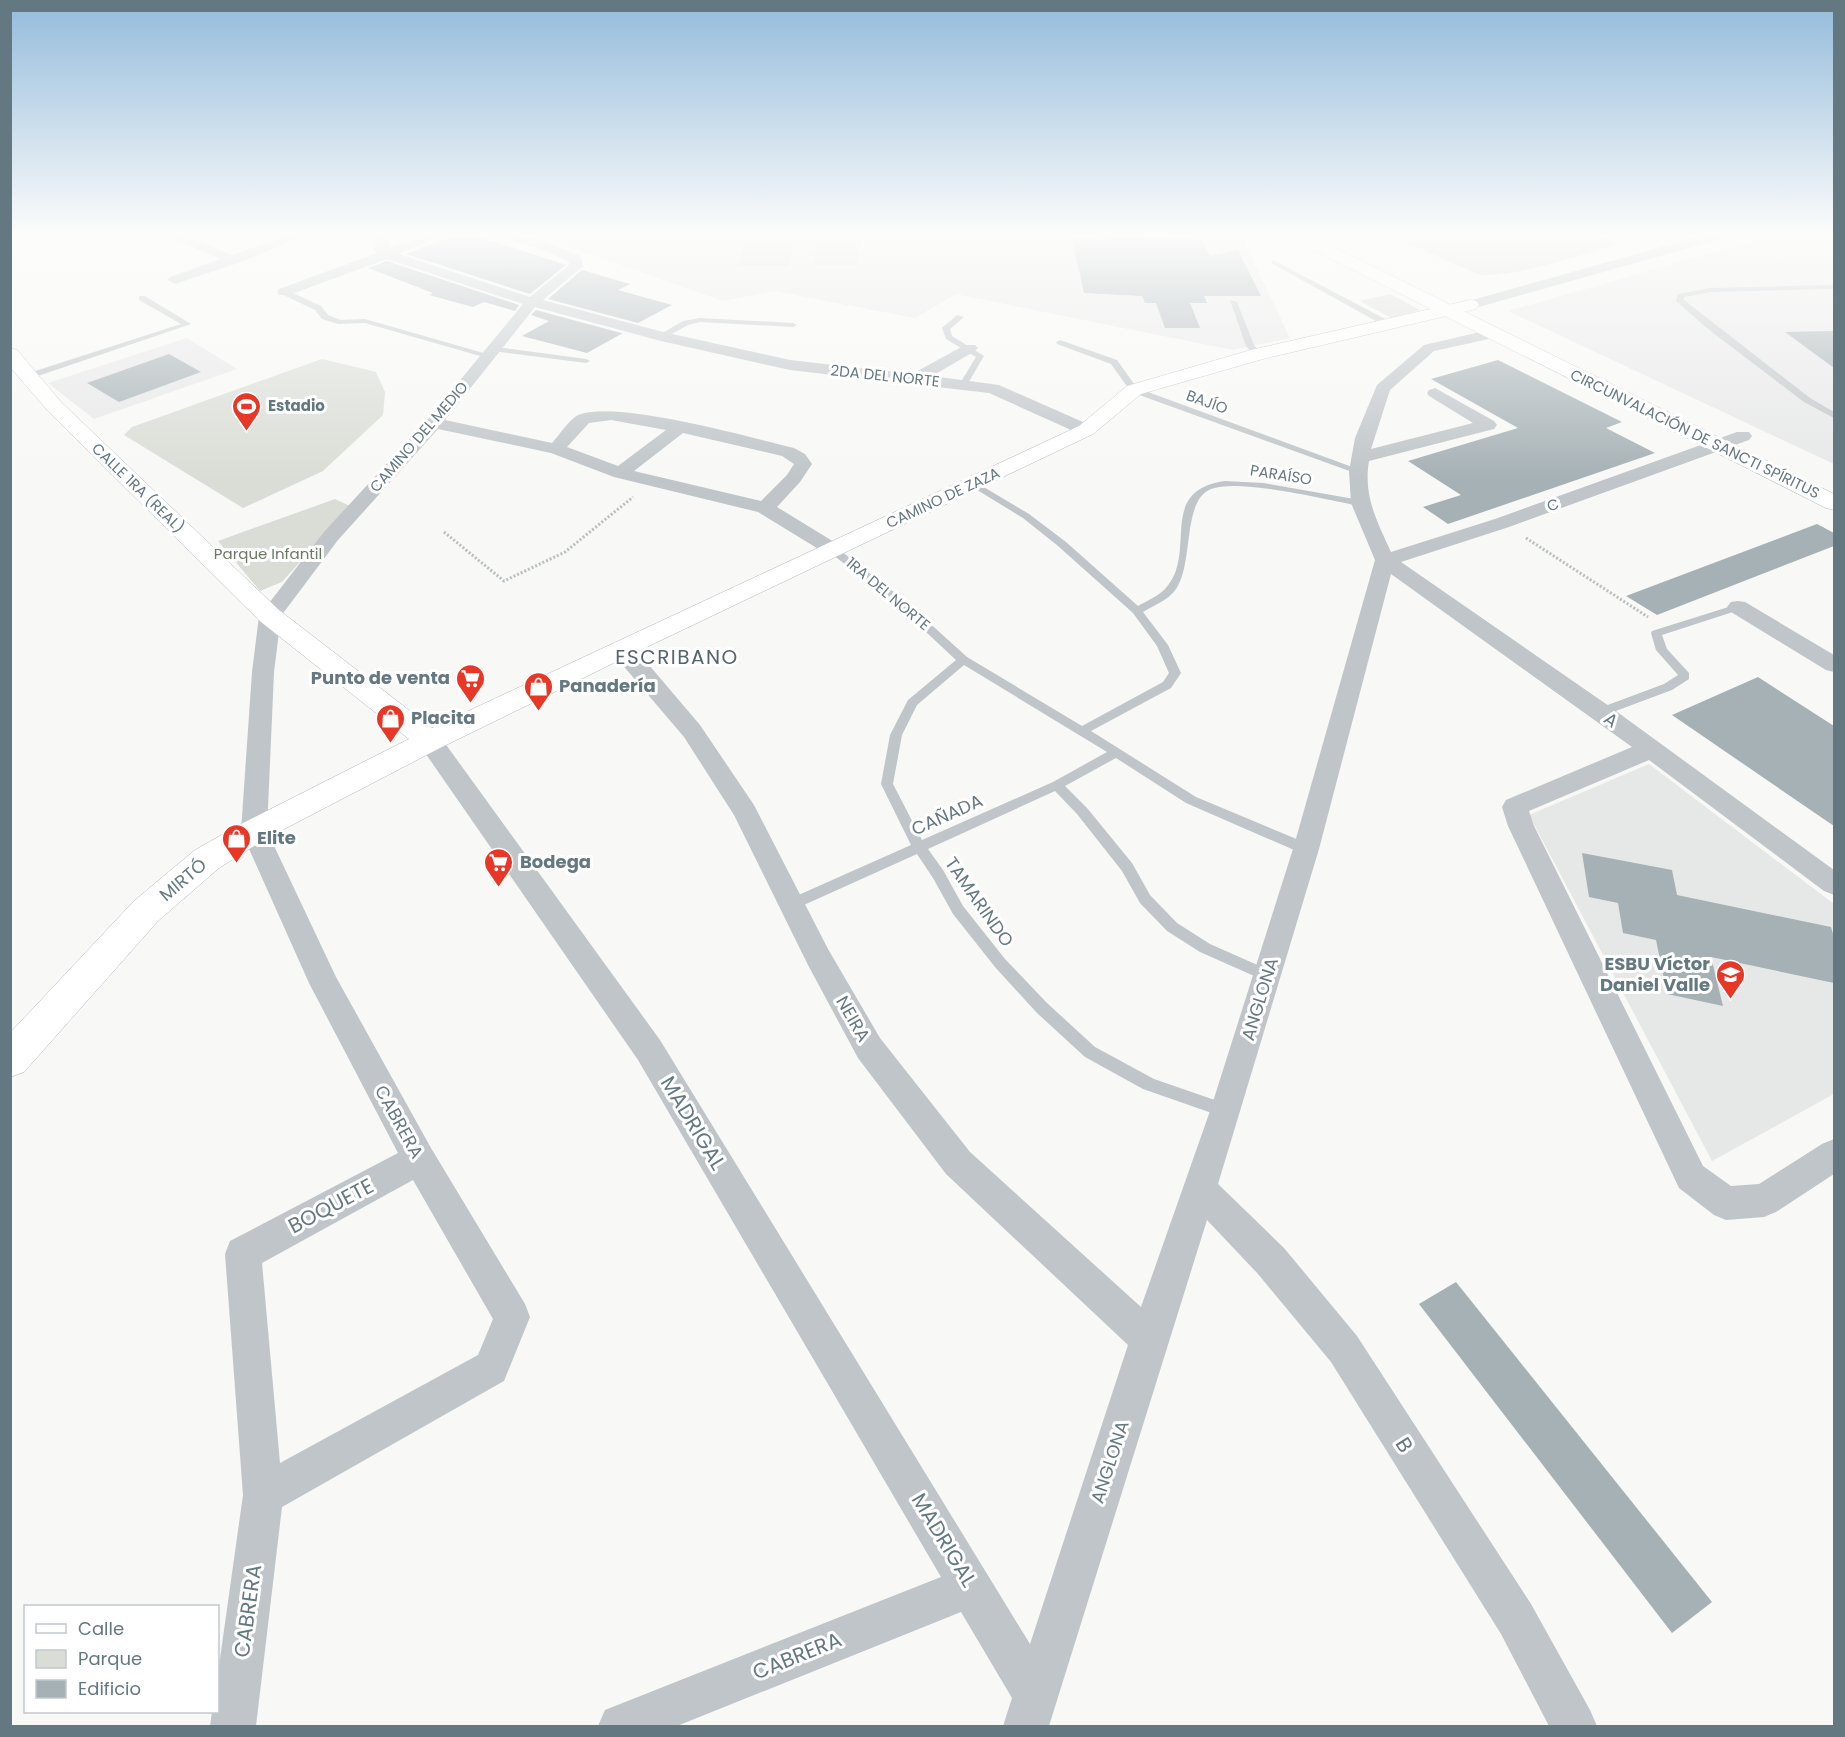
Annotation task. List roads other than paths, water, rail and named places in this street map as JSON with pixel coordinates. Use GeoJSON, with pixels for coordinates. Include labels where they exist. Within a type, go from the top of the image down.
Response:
{"type":"FeatureCollection","features":[{"type":"Feature","properties":{"kind":"main road","name":"CAMINO DE ZAZA"},"geometry":{"type":"LineString","coordinates":[[430,741],[1086,430],[1134,390],[1258,354],[1417,317]]}},
{"type":"Feature","properties":{"kind":"main road","name":"CIRCUNVALACIÓN DE SANCTI SPÍRITUS"},"geometry":{"type":"LineString","coordinates":[[1461,317],[1493,334],[1718,431],[1743,436],[1763,446]]}},
{"type":"Feature","properties":{"kind":"main road","name":"CIRCUNVALACIÓN DE SANCTI SPÍRITUS"},"geometry":{"type":"LineString","coordinates":[[1494,317],[1718,431],[1834,503]]}},
{"type":"Feature","properties":{"kind":"main road","name":"CALLE 1RA (REAL)"},"geometry":{"type":"LineString","coordinates":[[10,354],[55,407],[270,616]]}},
{"type":"Feature","properties":{"kind":"main road","name":"MADRIGAL"},"geometry":{"type":"LineString","coordinates":[[270,616],[430,741]]}},
{"type":"Feature","properties":{"kind":"main road","name":"MIRTÓ"},"geometry":{"type":"LineString","coordinates":[[10,1060],[146,911],[207,859],[254,831],[430,741]]}},
{"type":"Feature","properties":{"kind":"street","name":"CAMINO DEL MEDIO"},"geometry":{"type":"LineString","coordinates":[[270,616],[331,536],[434,423],[520,317]]}},
{"type":"Feature","properties":{"kind":"street","name":"2DA DEL NORTE"},"geometry":{"type":"LineString","coordinates":[[589,317],[790,365],[993,388],[1086,430]]}},
{"type":"Feature","properties":{"kind":"street"},"geometry":{"type":"LineString","coordinates":[[1385,560],[1360,503],[1360,464],[1364,438],[1383,388],[1429,348],[1493,334]]}},
{"type":"Feature","properties":{"kind":"street"},"geometry":{"type":"LineString","coordinates":[[913,380],[970,348]]}},
{"type":"Feature","properties":{"kind":"street"},"geometry":{"type":"LineString","coordinates":[[1360,464],[1488,425],[1435,393]]}},
{"type":"Feature","properties":{"kind":"street"},"geometry":{"type":"LineString","coordinates":[[556,449],[584,418],[611,415],[680,427],[788,452],[800,458],[803,464],[794,478],[765,508]]}},
{"type":"Feature","properties":{"kind":"street","name":"1RA DEL NORTE"},"geometry":{"type":"LineString","coordinates":[[434,423],[556,449],[620,473],[765,508],[832,549]]}},
{"type":"Feature","properties":{"kind":"street"},"geometry":{"type":"LineString","coordinates":[[620,473],[680,427]]}},
{"type":"Feature","properties":{"kind":"street","name":"C"},"geometry":{"type":"LineString","coordinates":[[1385,560],[1502,523],[1718,431]]}},
{"type":"Feature","properties":{"kind":"street","name":"A"},"geometry":{"type":"LineString","coordinates":[[1385,560],[1601,712],[1834,884]]}},
{"type":"Feature","properties":{"kind":"street","name":"ANGLONA"},"geometry":{"type":"LineString","coordinates":[[1031,1711],[1149,1339],[1226,1111],[1306,849],[1385,560]]}},
{"type":"Feature","properties":{"kind":"street"},"geometry":{"type":"LineString","coordinates":[[1738,607],[1834,665]]}},
{"type":"Feature","properties":{"kind":"street","name":"CABRERA"},"geometry":{"type":"LineString","coordinates":[[263,1495],[491,1368],[512,1317],[419,1159],[324,983],[254,831],[263,672],[270,616]]}},
{"type":"Feature","properties":{"kind":"street","name":"NEIRA"},"geometry":{"type":"LineString","coordinates":[[620,649],[641,670],[692,731],[745,812],[790,905],[869,1047],[957,1163],[1149,1339]]}},
{"type":"Feature","properties":{"kind":"street","name":"MADRIGAL"},"geometry":{"type":"LineString","coordinates":[[430,741],[649,1050],[972,1586],[1031,1711]]}},
{"type":"Feature","properties":{"kind":"street"},"geometry":{"type":"LineString","coordinates":[[1651,749],[1515,807],[1521,826],[1691,1177],[1726,1203],[1764,1200],[1834,1155]]}},
{"type":"Feature","properties":{"kind":"street","name":"BOQUETE"},"geometry":{"type":"LineString","coordinates":[[243,1254],[419,1159]]}},
{"type":"Feature","properties":{"kind":"street","name":"B"},"geometry":{"type":"LineString","coordinates":[[1200,1189],[1271,1261],[1344,1349],[1516,1619],[1574,1726]]}},
{"type":"Feature","properties":{"kind":"street","name":"CABRERA"},"geometry":{"type":"LineString","coordinates":[[232,1726],[263,1495],[243,1254]]}},
{"type":"Feature","properties":{"kind":"street","name":"CABRERA"},"geometry":{"type":"LineString","coordinates":[[621,1726],[972,1586]]}},
{"type":"Feature","properties":{"kind":"lane"},"geometry":{"type":"LineString","coordinates":[[29,376],[187,324],[175,317]]}},
{"type":"Feature","properties":{"kind":"lane"},"geometry":{"type":"LineString","coordinates":[[325,317],[341,321],[365,321],[493,352],[586,361]]}},
{"type":"Feature","properties":{"kind":"lane"},"geometry":{"type":"LineString","coordinates":[[960,317],[946,328],[950,338],[980,356],[963,385]]}},
{"type":"Feature","properties":{"kind":"lane"},"geometry":{"type":"LineString","coordinates":[[1239,317],[1250,346],[1258,354]]}},
{"type":"Feature","properties":{"kind":"lane"},"geometry":{"type":"LineString","coordinates":[[1375,317],[1388,324]]}},
{"type":"Feature","properties":{"kind":"lane"},"geometry":{"type":"LineString","coordinates":[[1701,317],[1807,399],[1834,415]]}},
{"type":"Feature","properties":{"kind":"lane"},"geometry":{"type":"LineString","coordinates":[[661,336],[686,323],[700,320],[793,326]]}},
{"type":"Feature","properties":{"kind":"lane"},"geometry":{"type":"LineString","coordinates":[[1059,342],[1113,362],[1134,390]]}},
{"type":"Feature","properties":{"kind":"lane","name":"BAJÍO"},"geometry":{"type":"LineString","coordinates":[[1134,390],[1360,464]]}},
{"type":"Feature","properties":{"kind":"lane","name":"PARAÍSO"},"geometry":{"type":"LineString","coordinates":[[1137,611],[1171,589],[1183,566],[1188,509],[1197,494],[1207,487],[1249,484],[1360,503]]}},
{"type":"Feature","properties":{"kind":"lane"},"geometry":{"type":"LineString","coordinates":[[974,485],[1026,516],[1062,544],[1137,611],[1162,645],[1175,673],[1167,685],[1082,731]]}},
{"type":"Feature","properties":{"kind":"lane","name":"1RA DEL NORTE"},"geometry":{"type":"LineString","coordinates":[[832,549],[900,602],[963,660],[1191,800],[1306,849]]}},
{"type":"Feature","properties":{"kind":"lane"},"geometry":{"type":"LineString","coordinates":[[1601,712],[1668,687],[1685,676],[1662,650],[1656,633],[1738,607]]}},
{"type":"Feature","properties":{"kind":"lane","name":"TAMARINDO"},"geometry":{"type":"LineString","coordinates":[[963,660],[912,703],[896,735],[887,784],[919,848],[938,874],[958,910],[1000,963],[1042,1008],[1090,1052],[1149,1084],[1226,1111]]}},
{"type":"Feature","properties":{"kind":"lane","name":"CAÑADA"},"geometry":{"type":"LineString","coordinates":[[790,905],[1058,785],[1115,753]]}},
{"type":"Feature","properties":{"kind":"lane"},"geometry":{"type":"LineString","coordinates":[[1058,785],[1082,810],[1127,867],[1145,899],[1172,927],[1205,948],[1266,975]]}},
{"type":"Feature","properties":{"kind":"place","name":"Estadio"},"geometry":{"type":"Point","coordinates":[247,432]}},
{"type":"Feature","properties":{"kind":"place","name":"Punto de venta"},"geometry":{"type":"Point","coordinates":[471,704]}},
{"type":"Feature","properties":{"kind":"place","name":"Panadería"},"geometry":{"type":"Point","coordinates":[538,712]}},
{"type":"Feature","properties":{"kind":"place","name":"Placita"},"geometry":{"type":"Point","coordinates":[390,744]}},
{"type":"Feature","properties":{"kind":"place","name":"Elite"},"geometry":{"type":"Point","coordinates":[236,864]}},
{"type":"Feature","properties":{"kind":"place","name":"Bodega"},"geometry":{"type":"Point","coordinates":[499,888]}},
{"type":"Feature","properties":{"kind":"place","name":"ESBU Víctor Daniel Valle"},"geometry":{"type":"Point","coordinates":[1731,1000]}},
{"type":"Feature","properties":{"kind":"district","name":"ESCRIBANO"},"geometry":{"type":"Point","coordinates":[677,657]}},
{"type":"Feature","properties":{"kind":"park label","name":"Parque Infantil"},"geometry":{"type":"Point","coordinates":[268,554]}}]}
